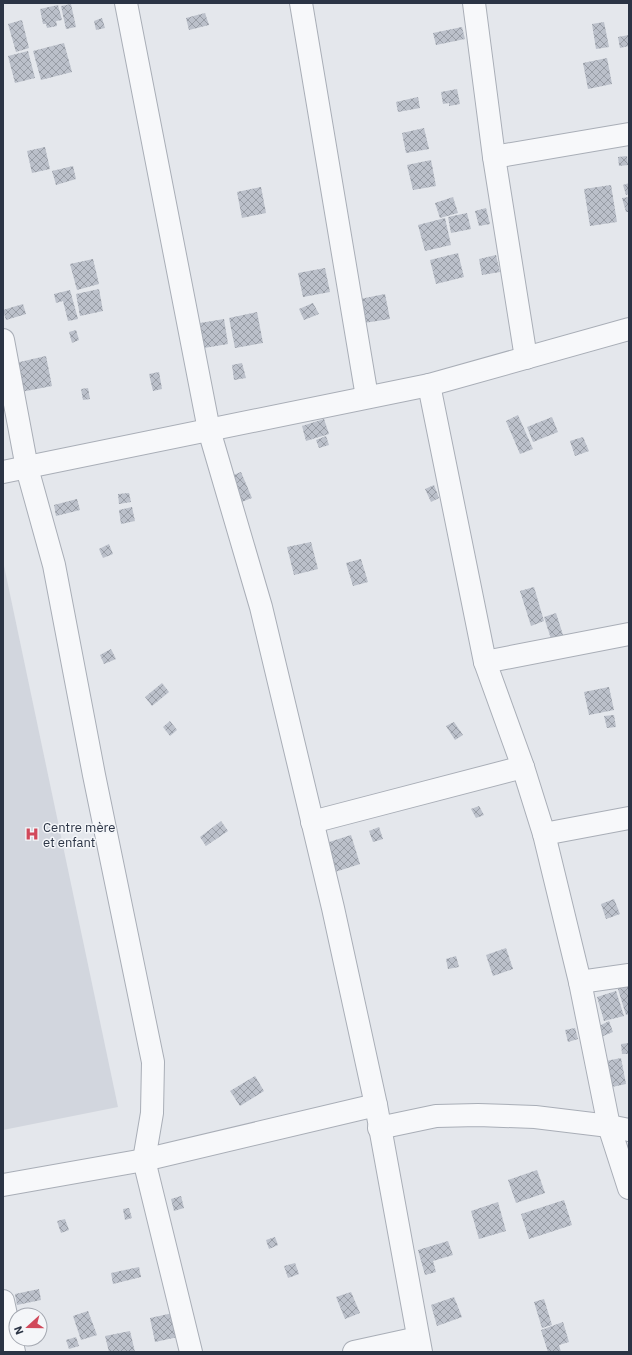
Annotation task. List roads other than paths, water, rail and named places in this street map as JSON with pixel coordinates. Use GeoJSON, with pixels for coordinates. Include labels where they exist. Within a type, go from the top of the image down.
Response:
{"type":"FeatureCollection","features":[{"type":"Feature","properties":{"kind":"street"},"geometry":{"type":"LineString","coordinates":[[126,3],[209,430],[261,607],[312,822],[376,1105],[419,1345],[354,1352]]}},
{"type":"Feature","properties":{"kind":"street"},"geometry":{"type":"LineString","coordinates":[[301,3],[367,397]]}},
{"type":"Feature","properties":{"kind":"street"},"geometry":{"type":"LineString","coordinates":[[474,3],[494,157],[526,358]]}},
{"type":"Feature","properties":{"kind":"street"},"geometry":{"type":"LineString","coordinates":[[494,157],[629,134]]}},
{"type":"Feature","properties":{"kind":"street"},"geometry":{"type":"LineString","coordinates":[[3,472],[429,385],[629,329]]}},
{"type":"Feature","properties":{"kind":"street"},"geometry":{"type":"LineString","coordinates":[[3,340],[27,468],[54,565],[94,775],[152,1062],[152,1113],[144,1160],[191,1352]]}},
{"type":"Feature","properties":{"kind":"street"},"geometry":{"type":"LineString","coordinates":[[429,385],[485,662],[523,767],[544,834],[580,982],[619,1128],[629,1188]]}},
{"type":"Feature","properties":{"kind":"street"},"geometry":{"type":"LineString","coordinates":[[485,662],[629,634]]}},
{"type":"Feature","properties":{"kind":"street"},"geometry":{"type":"LineString","coordinates":[[312,822],[523,767]]}},
{"type":"Feature","properties":{"kind":"street"},"geometry":{"type":"LineString","coordinates":[[544,834],[629,818]]}},
{"type":"Feature","properties":{"kind":"street"},"geometry":{"type":"LineString","coordinates":[[580,982],[629,975]]}},
{"type":"Feature","properties":{"kind":"street"},"geometry":{"type":"LineString","coordinates":[[3,1185],[144,1160],[376,1105]]}},
{"type":"Feature","properties":{"kind":"street"},"geometry":{"type":"LineString","coordinates":[[379,1128],[436,1116],[478,1115],[535,1117],[619,1128]]}},
{"type":"Feature","properties":{"kind":"street"},"geometry":{"type":"LineString","coordinates":[[3,1301],[14,1352]]}},
{"type":"Feature","properties":{"kind":"place","name":"Centre mère et enfant"},"geometry":{"type":"Point","coordinates":[32,834]}}]}
